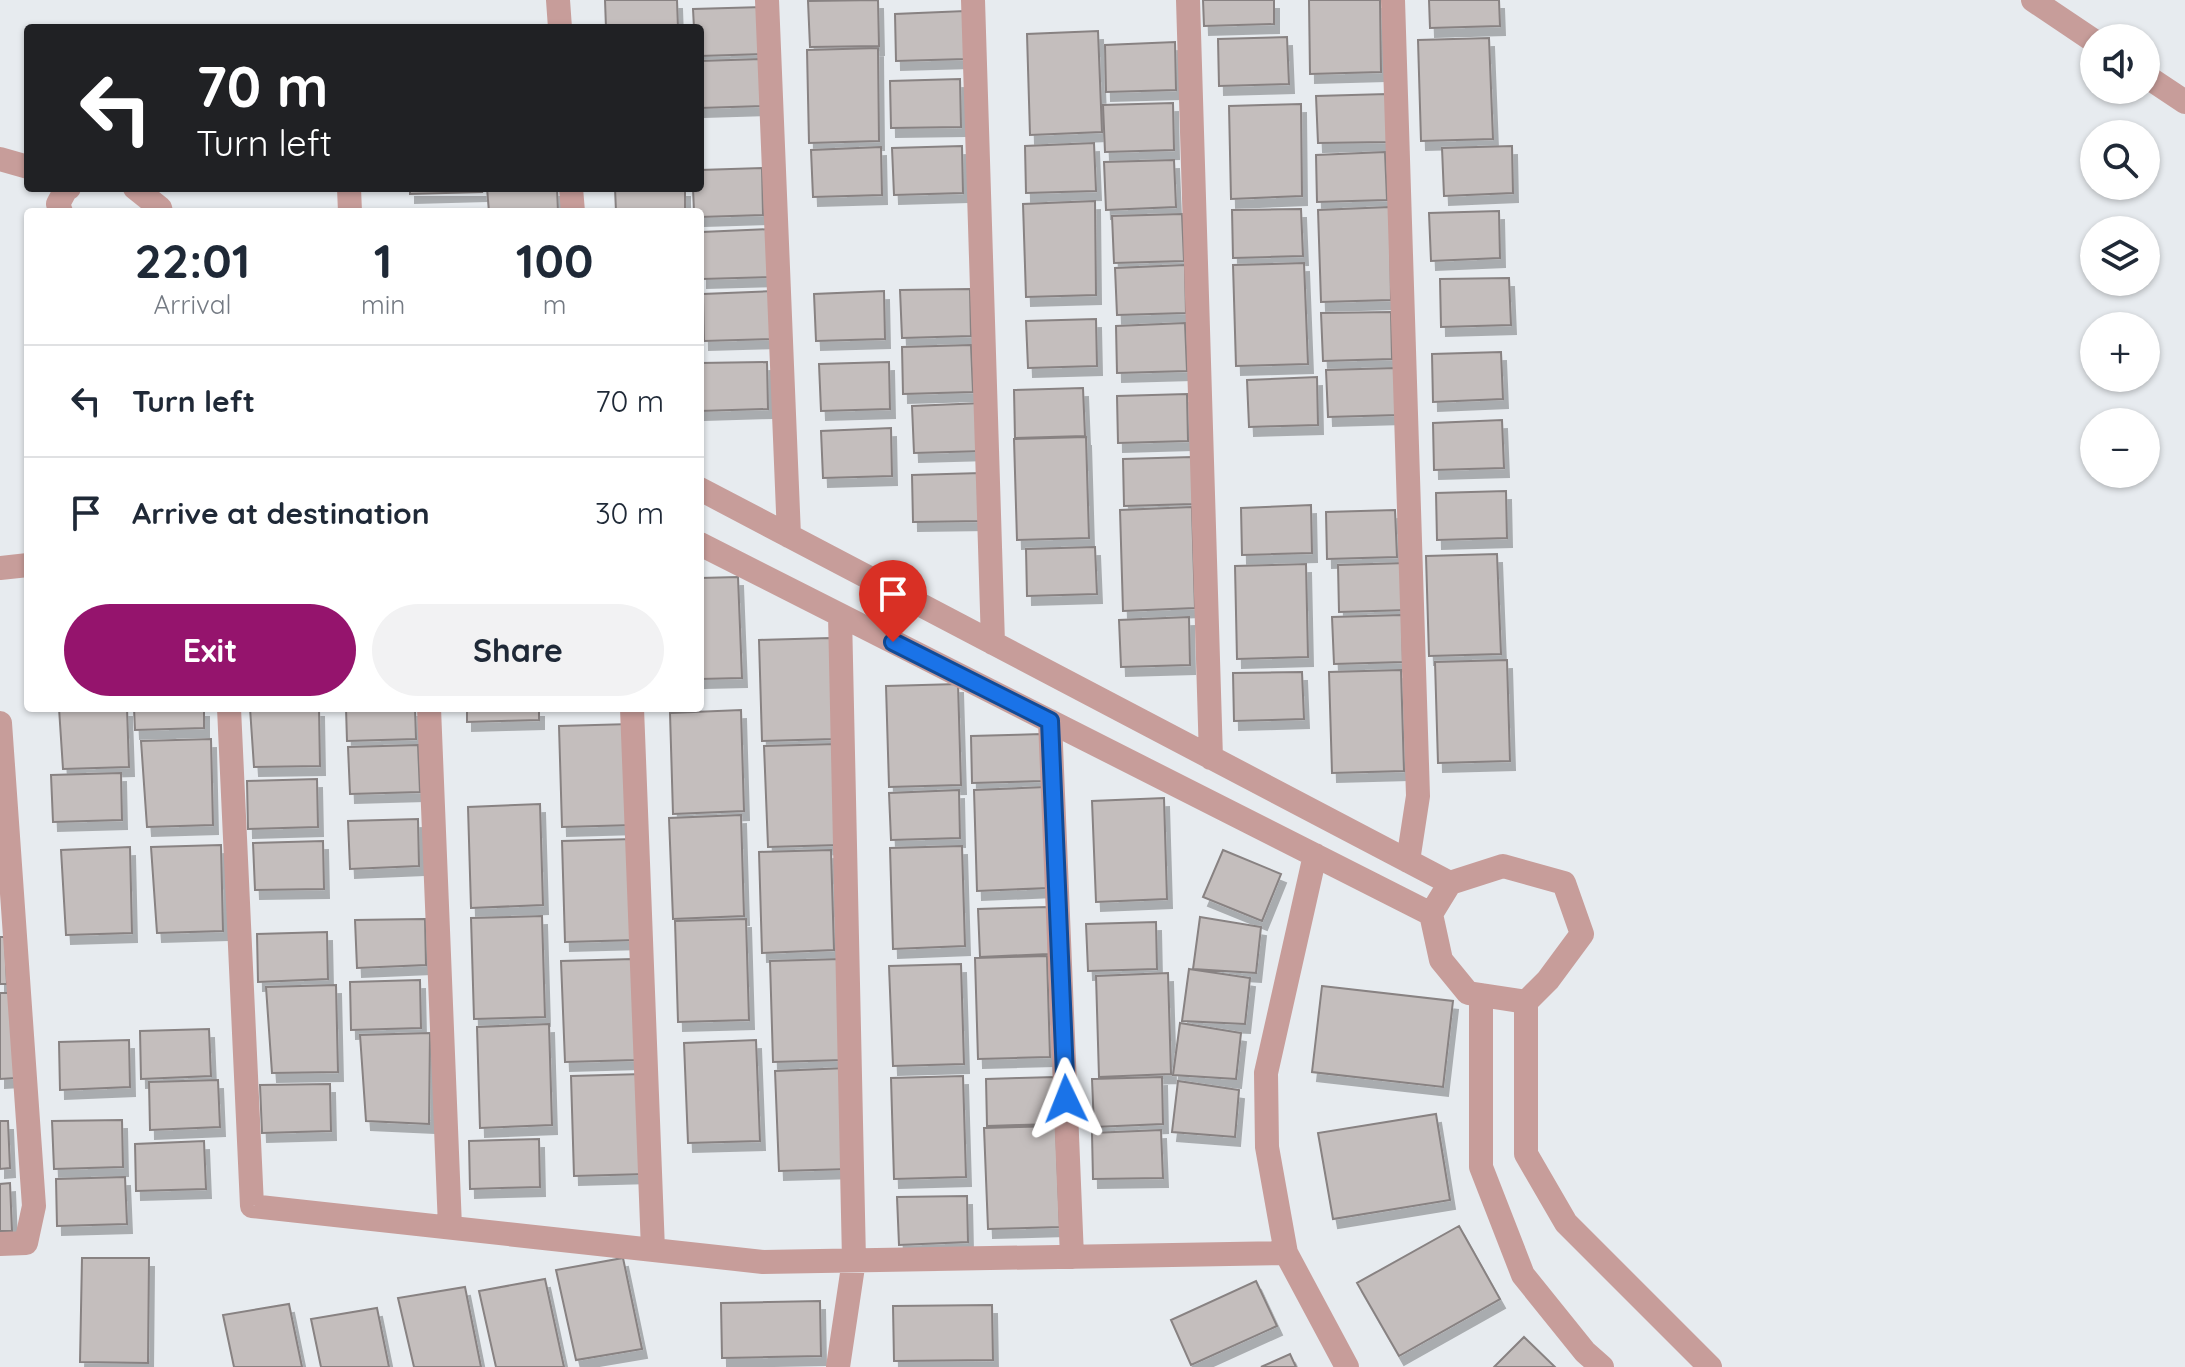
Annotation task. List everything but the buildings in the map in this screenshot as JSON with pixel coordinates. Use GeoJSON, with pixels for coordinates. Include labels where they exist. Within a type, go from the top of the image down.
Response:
{"type":"FeatureCollection","features":[{"type":"Feature","properties":{"kind":"street"},"geometry":{"type":"LineString","coordinates":[[558,0],[560,24]]}},
{"type":"Feature","properties":{"kind":"street"},"geometry":{"type":"LineString","coordinates":[[767,0],[789,536]]}},
{"type":"Feature","properties":{"kind":"street"},"geometry":{"type":"LineString","coordinates":[[973,0],[993,643]]}},
{"type":"Feature","properties":{"kind":"street"},"geometry":{"type":"LineString","coordinates":[[1188,0],[1211,758]]}},
{"type":"Feature","properties":{"kind":"street"},"geometry":{"type":"LineString","coordinates":[[1393,0],[1418,796],[1408,861]]}},
{"type":"Feature","properties":{"kind":"street"},"geometry":{"type":"LineString","coordinates":[[2033,0],[2080,32]]}},
{"type":"Feature","properties":{"kind":"street"},"geometry":{"type":"LineString","coordinates":[[2160,85],[2185,102]]}},
{"type":"Feature","properties":{"kind":"street"},"geometry":{"type":"LineString","coordinates":[[0,159],[24,166]]}},
{"type":"Feature","properties":{"kind":"street"},"geometry":{"type":"LineString","coordinates":[[140,192],[160,208]]}},
{"type":"Feature","properties":{"kind":"street"},"geometry":{"type":"LineString","coordinates":[[704,491],[1450,883]]}},
{"type":"Feature","properties":{"kind":"street"},"geometry":{"type":"LineString","coordinates":[[704,546],[1431,914]]}},
{"type":"Feature","properties":{"kind":"street"},"geometry":{"type":"LineString","coordinates":[[0,568],[24,565]]}},
{"type":"Feature","properties":{"kind":"street"},"geometry":{"type":"LineString","coordinates":[[838,1367],[854,1260],[840,615]]}},
{"type":"Feature","properties":{"kind":"street"},"geometry":{"type":"LineString","coordinates":[[229,712],[252,1206],[763,1262],[1286,1253]]}},
{"type":"Feature","properties":{"kind":"street"},"geometry":{"type":"LineString","coordinates":[[429,712],[450,1227]]}},
{"type":"Feature","properties":{"kind":"street"},"geometry":{"type":"LineString","coordinates":[[632,712],[653,1250]]}},
{"type":"Feature","properties":{"kind":"street"},"geometry":{"type":"LineString","coordinates":[[1050,721],[1072,1257]]}},
{"type":"Feature","properties":{"kind":"street"},"geometry":{"type":"LineString","coordinates":[[0,723],[34,1206],[26,1243],[0,1244]]}},
{"type":"Feature","properties":{"kind":"street"},"geometry":{"type":"LineString","coordinates":[[1315,855],[1266,1073],[1267,1147],[1286,1253],[1347,1367]]}},
{"type":"Feature","properties":{"kind":"street"},"geometry":{"type":"LineString","coordinates":[[1526,1002],[1468,993],[1441,960],[1431,914],[1450,883],[1503,866],[1564,883],[1582,934],[1548,980],[1526,1002],[1526,1154],[1566,1223],[1710,1367]]}},
{"type":"Feature","properties":{"kind":"street"},"geometry":{"type":"LineString","coordinates":[[1481,995],[1481,1167],[1523,1275],[1585,1352],[1602,1367]]}},
{"type":"Feature","properties":{"kind":"route"},"geometry":{"type":"LineString","coordinates":[[893,642],[1050,721],[1066,1099]]}}]}
